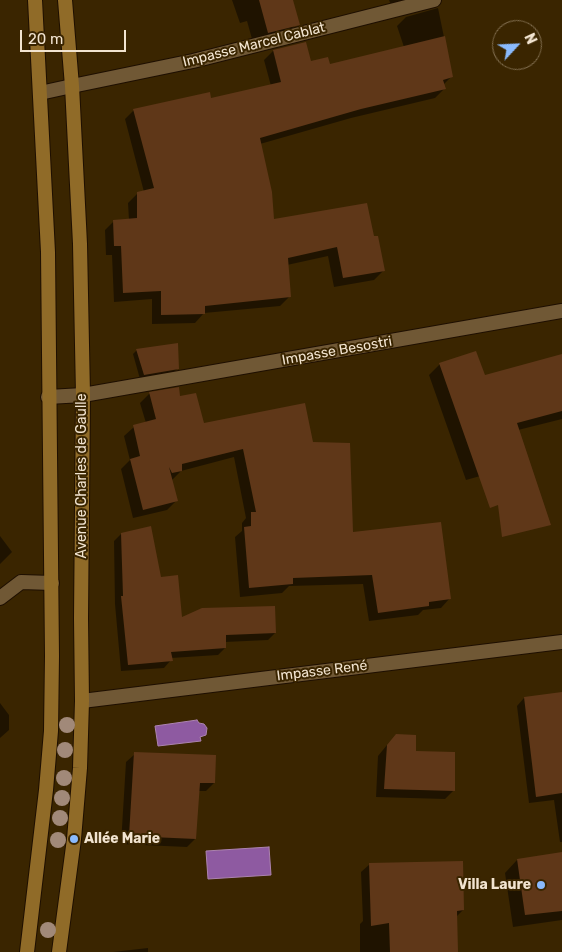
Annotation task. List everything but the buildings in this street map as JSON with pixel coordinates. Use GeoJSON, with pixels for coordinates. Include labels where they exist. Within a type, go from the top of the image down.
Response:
{"type":"FeatureCollection","features":[{"type":"Feature","properties":{"kind":"main road"},"geometry":{"type":"LineString","coordinates":[[27,952],[51,731],[52,583],[48,397],[48,252],[35,0]]}},
{"type":"Feature","properties":{"kind":"main road","name":"Avenue Charles de Gaulle"},"geometry":{"type":"LineString","coordinates":[[59,952],[74,839],[80,768],[82,701],[83,395],[80,244],[72,86],[65,0]]}},
{"type":"Feature","properties":{"kind":"street","name":"Impasse Marcel Cablat"},"geometry":{"type":"LineString","coordinates":[[40,93],[193,61],[434,0]]}},
{"type":"Feature","properties":{"kind":"street","name":"Impasse Besostri"},"geometry":{"type":"LineString","coordinates":[[48,397],[83,395],[562,311]]}},
{"type":"Feature","properties":{"kind":"street"},"geometry":{"type":"LineString","coordinates":[[0,598],[21,582],[52,583]]}},
{"type":"Feature","properties":{"kind":"street","name":"Impasse René"},"geometry":{"type":"LineString","coordinates":[[82,701],[562,642]]}},
{"type":"Feature","properties":{"kind":"shaded area"},"geometry":{"type":"Polygon","coordinates":[[[197,720],[207,728],[206,735],[200,737],[201,741],[158,746],[155,726],[197,720]]]}},
{"type":"Feature","properties":{"kind":"shaded area"},"geometry":{"type":"Polygon","coordinates":[[[269,847],[271,875],[208,879],[206,851],[269,847]]]}},
{"type":"Feature","properties":{"kind":"place","name":"Allée Marie"},"geometry":{"type":"Point","coordinates":[74,839]}},
{"type":"Feature","properties":{"kind":"place","name":"Villa Laure"},"geometry":{"type":"Point","coordinates":[541,885]}}]}
